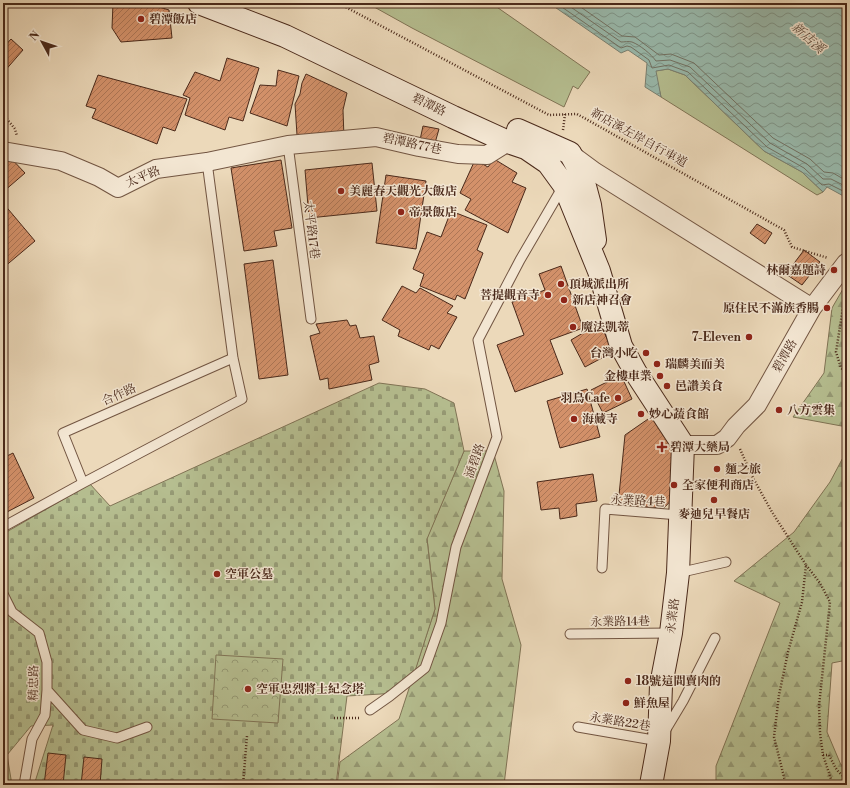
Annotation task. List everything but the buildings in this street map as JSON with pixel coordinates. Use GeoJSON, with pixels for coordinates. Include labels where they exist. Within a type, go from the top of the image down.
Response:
{"type":"FeatureCollection","features":[{"type":"Feature","properties":{"kind":"street","name":"碧潭路"},"geometry":{"type":"LineString","coordinates":[[199,3],[285,36],[508,142],[526,148],[548,163],[564,185],[599,271],[621,346],[636,374],[683,445],[717,445],[727,438],[736,426],[757,405],[812,308],[595,172],[566,143],[232,3]]}},
{"type":"Feature","properties":{"kind":"street","name":"碧潭路77巷"},"geometry":{"type":"LineString","coordinates":[[288,145],[376,137],[458,154],[487,155],[508,142]]}},
{"type":"Feature","properties":{"kind":"street","name":"碧潭路"},"geometry":{"type":"LineString","coordinates":[[566,143],[582,175],[590,205],[599,271]]}},
{"type":"Feature","properties":{"kind":"street","name":"太平路"},"geometry":{"type":"LineString","coordinates":[[3,151],[61,160],[99,177],[118,188],[156,169],[207,162],[288,145]]}},
{"type":"Feature","properties":{"kind":"street"},"geometry":{"type":"LineString","coordinates":[[812,308],[846,263]]}},
{"type":"Feature","properties":{"kind":"street","name":"永業路"},"geometry":{"type":"LineString","coordinates":[[651,785],[659,741],[661,685],[671,633],[678,573],[679,515],[683,445]]}},
{"type":"Feature","properties":{"kind":"lane","name":"太平路17巷"},"geometry":{"type":"LineString","coordinates":[[288,145],[311,319]]}},
{"type":"Feature","properties":{"kind":"lane"},"geometry":{"type":"LineString","coordinates":[[3,527],[242,399],[233,358],[207,162]]}},
{"type":"Feature","properties":{"kind":"lane","name":"涵碧路"},"geometry":{"type":"LineString","coordinates":[[370,710],[425,668],[441,623],[456,547],[497,437],[478,340],[520,260],[564,185]]}},
{"type":"Feature","properties":{"kind":"lane","name":"合作路"},"geometry":{"type":"LineString","coordinates":[[84,483],[63,433],[233,358]]}},
{"type":"Feature","properties":{"kind":"lane","name":"永業路4巷"},"geometry":{"type":"LineString","coordinates":[[602,568],[605,509],[679,515]]}},
{"type":"Feature","properties":{"kind":"lane"},"geometry":{"type":"LineString","coordinates":[[678,573],[726,562]]}},
{"type":"Feature","properties":{"kind":"lane","name":"精忠路"},"geometry":{"type":"LineString","coordinates":[[3,594],[12,612],[39,633],[47,662],[45,715],[32,739],[24,785]]}},
{"type":"Feature","properties":{"kind":"lane","name":"永業路14巷"},"geometry":{"type":"LineString","coordinates":[[570,634],[671,633]]}},
{"type":"Feature","properties":{"kind":"lane"},"geometry":{"type":"LineString","coordinates":[[659,741],[683,701],[714,638]]}},
{"type":"Feature","properties":{"kind":"lane"},"geometry":{"type":"LineString","coordinates":[[47,690],[83,730],[117,738],[147,727]]}},
{"type":"Feature","properties":{"kind":"lane","name":"永業路22巷"},"geometry":{"type":"LineString","coordinates":[[578,727],[659,741]]}},
{"type":"Feature","properties":{"kind":"path","name":"新店溪左岸自行車道"},"geometry":{"type":"LineString","coordinates":[[338,3],[549,115],[577,114],[784,230],[792,247],[846,263]]}},
{"type":"Feature","properties":{"kind":"path"},"geometry":{"type":"LineString","coordinates":[[3,114],[15,129],[22,154]]}},
{"type":"Feature","properties":{"kind":"path"},"geometry":{"type":"LineString","coordinates":[[565,114],[566,143]]}},
{"type":"Feature","properties":{"kind":"path"},"geometry":{"type":"LineString","coordinates":[[832,282],[845,292],[836,352],[840,368],[847,372]]}},
{"type":"Feature","properties":{"kind":"path"},"geometry":{"type":"LineString","coordinates":[[732,432],[753,478],[772,512],[806,565],[820,583],[830,602],[819,706],[820,733],[823,755],[833,785]]}},
{"type":"Feature","properties":{"kind":"path"},"geometry":{"type":"LineString","coordinates":[[786,785],[774,737],[779,695],[788,652],[802,602],[806,565]]}},
{"type":"Feature","properties":{"kind":"path"},"geometry":{"type":"LineString","coordinates":[[334,718],[359,718],[370,710]]}},
{"type":"Feature","properties":{"kind":"path"},"geometry":{"type":"LineString","coordinates":[[243,785],[247,736]]}},
{"type":"Feature","properties":{"kind":"path"},"geometry":{"type":"LineString","coordinates":[[823,755],[829,755],[834,766],[842,776],[847,778]]}},
{"type":"Feature","properties":{"kind":"green space"},"geometry":{"type":"Polygon","coordinates":[[[367,3],[491,3],[590,72],[578,89],[573,86],[564,107],[367,3]]]}},
{"type":"Feature","properties":{"kind":"green space"},"geometry":{"type":"Polygon","coordinates":[[[668,69],[685,75],[764,151],[802,172],[823,192],[817,195],[661,97],[655,71],[668,69]]]}},
{"type":"Feature","properties":{"kind":"green space"},"geometry":{"type":"Polygon","coordinates":[[[847,282],[847,427],[793,417],[824,373],[832,308],[847,282]]]}},
{"type":"Feature","properties":{"kind":"green space","name":"空軍公墓"},"geometry":{"type":"Polygon","coordinates":[[[379,383],[425,389],[454,403],[464,451],[427,539],[435,609],[415,671],[398,693],[347,696],[336,785],[34,785],[53,725],[31,726],[7,755],[12,785],[3,785],[3,534],[90,484],[110,506],[379,383]]]}},
{"type":"Feature","properties":{"kind":"green space"},"geometry":{"type":"Polygon","coordinates":[[[847,450],[847,660],[832,663],[827,732],[841,765],[847,765],[847,785],[716,785],[716,766],[780,603],[734,581],[794,532],[830,482],[847,450]]]}},
{"type":"Feature","properties":{"kind":"green space"},"geometry":{"type":"Polygon","coordinates":[[[464,451],[493,451],[504,491],[502,579],[521,645],[504,785],[337,785],[340,762],[399,719],[435,609],[427,538],[464,451]]]}},
{"type":"Feature","properties":{"kind":"green space"},"geometry":{"type":"Polygon","coordinates":[[[216,655],[283,659],[278,723],[212,719],[216,655]]]}},
{"type":"Feature","properties":{"kind":"water","name":"新店溪"},"geometry":{"type":"Polygon","coordinates":[[[549,3],[847,3],[847,198],[827,187],[823,192],[802,172],[764,151],[685,75],[668,69],[656,71],[661,97],[645,87],[647,63],[628,50],[621,53],[549,3]]]}},
{"type":"Feature","properties":{"kind":"place","name":"碧潭飯店"},"geometry":{"type":"Point","coordinates":[141,19]}},
{"type":"Feature","properties":{"kind":"place","name":"美麗春天觀光大飯店"},"geometry":{"type":"Point","coordinates":[341,191]}},
{"type":"Feature","properties":{"kind":"place","name":"帝景飯店"},"geometry":{"type":"Point","coordinates":[401,212]}},
{"type":"Feature","properties":{"kind":"place","name":"林爾嘉題詩"},"geometry":{"type":"Point","coordinates":[834,270]}},
{"type":"Feature","properties":{"kind":"place","name":"頂城派出所"},"geometry":{"type":"Point","coordinates":[561,284]}},
{"type":"Feature","properties":{"kind":"place","name":"菩提觀音寺"},"geometry":{"type":"Point","coordinates":[548,295]}},
{"type":"Feature","properties":{"kind":"place","name":"新店神召會"},"geometry":{"type":"Point","coordinates":[564,300]}},
{"type":"Feature","properties":{"kind":"place","name":"原住民不滿族香腸"},"geometry":{"type":"Point","coordinates":[827,308]}},
{"type":"Feature","properties":{"kind":"place","name":"魔法凱蒂"},"geometry":{"type":"Point","coordinates":[573,327]}},
{"type":"Feature","properties":{"kind":"place","name":"7-Eleven"},"geometry":{"type":"Point","coordinates":[749,337]}},
{"type":"Feature","properties":{"kind":"place","name":"台灣小吃"},"geometry":{"type":"Point","coordinates":[646,353]}},
{"type":"Feature","properties":{"kind":"place","name":"瑞麟美而美"},"geometry":{"type":"Point","coordinates":[657,364]}},
{"type":"Feature","properties":{"kind":"place","name":"金樓車業"},"geometry":{"type":"Point","coordinates":[660,376]}},
{"type":"Feature","properties":{"kind":"place","name":"邑讚美食"},"geometry":{"type":"Point","coordinates":[667,386]}},
{"type":"Feature","properties":{"kind":"place","name":"羽鳥Cafe"},"geometry":{"type":"Point","coordinates":[618,398]}},
{"type":"Feature","properties":{"kind":"place","name":"八方雲集"},"geometry":{"type":"Point","coordinates":[779,410]}},
{"type":"Feature","properties":{"kind":"place","name":"妙心蔬食館"},"geometry":{"type":"Point","coordinates":[641,414]}},
{"type":"Feature","properties":{"kind":"place","name":"海藏寺"},"geometry":{"type":"Point","coordinates":[574,419]}},
{"type":"Feature","properties":{"kind":"place","name":"碧潭大藥局"},"geometry":{"type":"Point","coordinates":[662,447]}},
{"type":"Feature","properties":{"kind":"place","name":"麵之旅"},"geometry":{"type":"Point","coordinates":[717,469]}},
{"type":"Feature","properties":{"kind":"place","name":"全家便利商店"},"geometry":{"type":"Point","coordinates":[674,485]}},
{"type":"Feature","properties":{"kind":"place","name":"麥迪兒早餐店"},"geometry":{"type":"Point","coordinates":[714,500]}},
{"type":"Feature","properties":{"kind":"place","name":"空軍公墓"},"geometry":{"type":"Point","coordinates":[217,574]}},
{"type":"Feature","properties":{"kind":"place","name":"18號這間賣肉的"},"geometry":{"type":"Point","coordinates":[628,681]}},
{"type":"Feature","properties":{"kind":"place","name":"空軍忠烈將士紀念塔"},"geometry":{"type":"Point","coordinates":[248,689]}},
{"type":"Feature","properties":{"kind":"place","name":"鮮魚屋"},"geometry":{"type":"Point","coordinates":[626,703]}}]}
